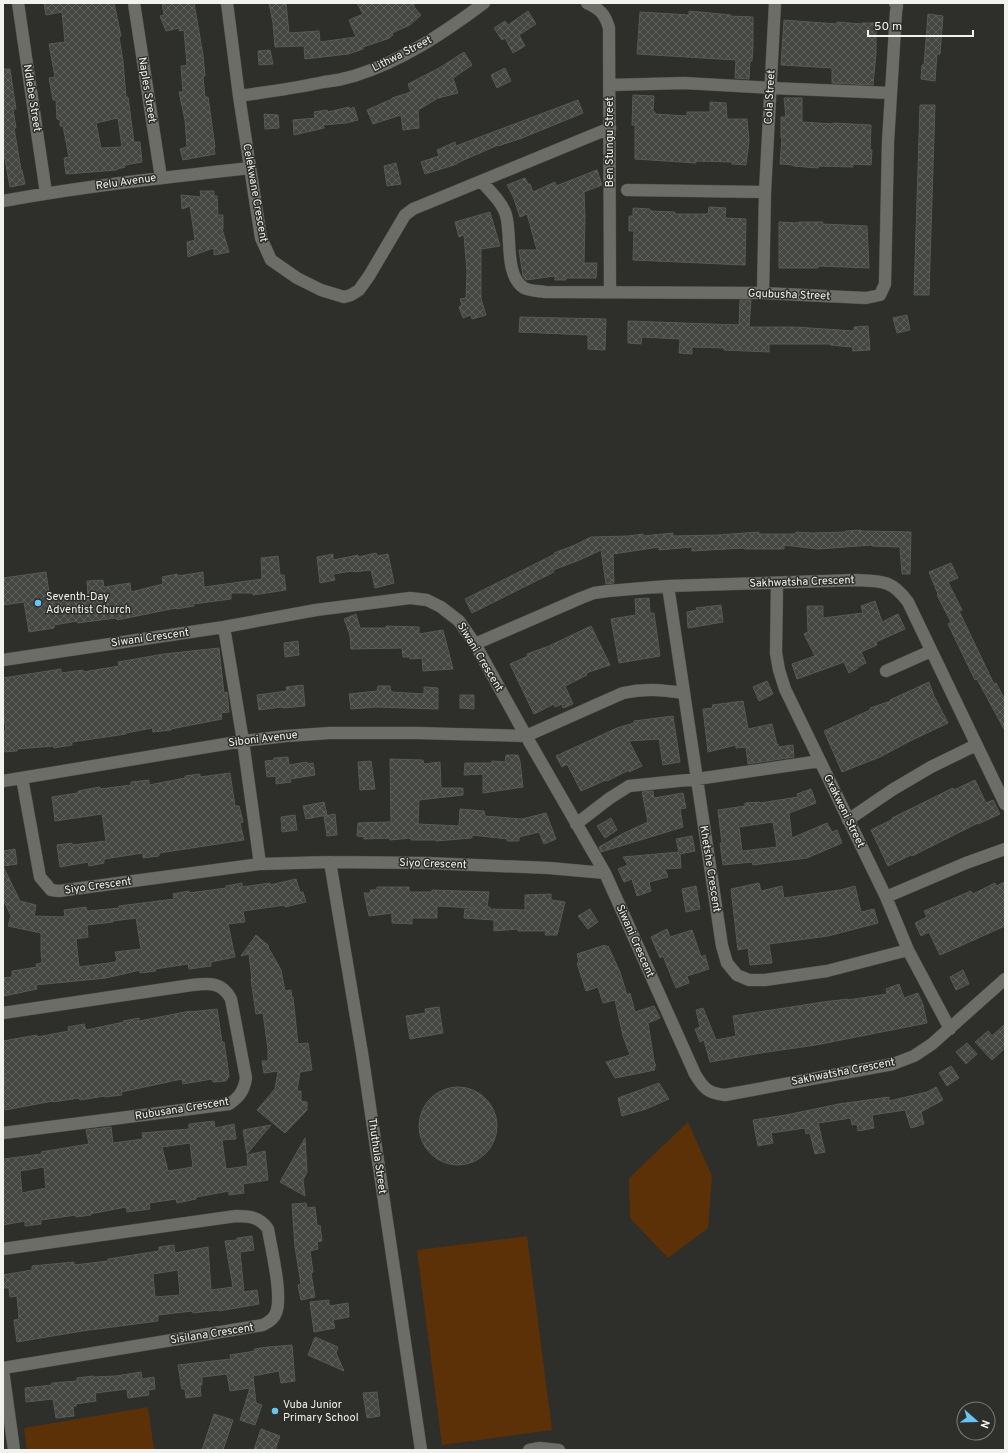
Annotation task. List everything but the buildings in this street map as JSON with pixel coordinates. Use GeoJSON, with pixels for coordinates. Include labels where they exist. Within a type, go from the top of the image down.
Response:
{"type":"FeatureCollection","features":[{"type":"Feature","properties":{"kind":"street","name":"Ndlebe Street"},"geometry":{"type":"LineString","coordinates":[[18,3],[46,193]]}},
{"type":"Feature","properties":{"kind":"street","name":"Naples Street"},"geometry":{"type":"LineString","coordinates":[[134,3],[161,178]]}},
{"type":"Feature","properties":{"kind":"street","name":"Celekwane Crescent"},"geometry":{"type":"LineString","coordinates":[[227,3],[260,238],[271,260],[297,278],[321,290],[344,297],[359,290],[366,281],[404,215],[413,209],[610,128]]}},
{"type":"Feature","properties":{"kind":"street","name":"Lithwa Street"},"geometry":{"type":"LineString","coordinates":[[239,96],[353,77],[385,65],[419,47],[460,21],[484,3]]}},
{"type":"Feature","properties":{"kind":"street","name":"Cola Street"},"geometry":{"type":"LineString","coordinates":[[763,293],[765,192],[775,3]]}},
{"type":"Feature","properties":{"kind":"street","name":"Gqubusha Street"},"geometry":{"type":"LineString","coordinates":[[481,181],[499,202],[506,215],[510,239],[511,267],[514,277],[525,289],[545,292],[610,291],[763,293],[866,298],[880,295],[884,284],[888,142],[896,12],[895,3]]}},
{"type":"Feature","properties":{"kind":"street","name":"Ben Stungu Street"},"geometry":{"type":"LineString","coordinates":[[596,4],[604,13],[609,28],[610,291]]}},
{"type":"Feature","properties":{"kind":"street"},"geometry":{"type":"LineString","coordinates":[[610,85],[684,83],[891,93]]}},
{"type":"Feature","properties":{"kind":"street","name":"Relu Avenue"},"geometry":{"type":"LineString","coordinates":[[3,201],[46,193],[250,168]]}},
{"type":"Feature","properties":{"kind":"street"},"geometry":{"type":"LineString","coordinates":[[627,190],[765,192]]}},
{"type":"Feature","properties":{"kind":"street","name":"Sakhwatsha Crescent"},"geometry":{"type":"LineString","coordinates":[[475,644],[594,593],[668,586],[856,580],[890,584],[900,591],[908,602],[1005,804]]}},
{"type":"Feature","properties":{"kind":"street","name":"Gxakweni Street"},"geometry":{"type":"LineString","coordinates":[[777,583],[776,654],[784,689],[886,897],[908,950],[950,1029]]}},
{"type":"Feature","properties":{"kind":"street","name":"Khetshe Crescent"},"geometry":{"type":"LineString","coordinates":[[668,586],[722,946],[727,963],[737,975],[749,980],[766,980],[827,971],[908,950]]}},
{"type":"Feature","properties":{"kind":"street","name":"Siwani Crescent"},"geometry":{"type":"LineString","coordinates":[[3,660],[224,627],[316,610],[410,598],[427,600],[451,613],[459,621],[475,644],[605,873],[695,1074],[703,1087]]}},
{"type":"Feature","properties":{"kind":"street"},"geometry":{"type":"LineString","coordinates":[[224,627],[243,741],[260,864]]}},
{"type":"Feature","properties":{"kind":"street"},"geometry":{"type":"LineString","coordinates":[[886,671],[931,651]]}},
{"type":"Feature","properties":{"kind":"street"},"geometry":{"type":"LineString","coordinates":[[526,736],[623,693],[654,689],[684,693]]}},
{"type":"Feature","properties":{"kind":"street","name":"Siboni Avenue"},"geometry":{"type":"LineString","coordinates":[[3,781],[243,741],[286,736],[330,733],[417,733],[526,736]]}},
{"type":"Feature","properties":{"kind":"street"},"geometry":{"type":"LineString","coordinates":[[848,820],[892,790],[932,767],[976,745]]}},
{"type":"Feature","properties":{"kind":"street"},"geometry":{"type":"LineString","coordinates":[[576,824],[610,798],[629,786],[697,779],[820,761]]}},
{"type":"Feature","properties":{"kind":"street","name":"Siyo Crescent"},"geometry":{"type":"LineString","coordinates":[[22,778],[40,877],[51,890],[59,891],[260,864],[330,862],[450,864],[549,868],[605,873]]}},
{"type":"Feature","properties":{"kind":"street"},"geometry":{"type":"LineString","coordinates":[[886,897],[966,863],[1005,849]]}},
{"type":"Feature","properties":{"kind":"street","name":"Thuthula Street"},"geometry":{"type":"LineString","coordinates":[[330,862],[363,1060],[421,1450]]}},
{"type":"Feature","properties":{"kind":"street","name":"Sakhwatsha Crescent"},"geometry":{"type":"LineString","coordinates":[[703,1087],[712,1092],[725,1095],[893,1064],[914,1056],[932,1044],[1005,979]]}},
{"type":"Feature","properties":{"kind":"street","name":"Rubusana Crescent"},"geometry":{"type":"LineString","coordinates":[[3,1013],[192,985],[216,985],[227,992],[231,999],[246,1078],[241,1094],[236,1100],[229,1104],[3,1133]]}},
{"type":"Feature","properties":{"kind":"street","name":"Sisilana Crescent"},"geometry":{"type":"LineString","coordinates":[[3,1248],[236,1216],[248,1216],[257,1218],[264,1223],[268,1229],[279,1296],[274,1318],[263,1325],[3,1369]]}},
{"type":"Feature","properties":{"kind":"street"},"geometry":{"type":"LineString","coordinates":[[3,1369],[14,1450]]}},
{"type":"Feature","properties":{"kind":"street"},"geometry":{"type":"LineString","coordinates":[[529,1450],[540,1448],[559,1450]]}},
{"type":"Feature","properties":{"kind":"shaded area"},"geometry":{"type":"Polygon","coordinates":[[[688,1122],[712,1176],[708,1228],[668,1258],[630,1218],[629,1178],[688,1122]]]}},
{"type":"Feature","properties":{"kind":"shaded area"},"geometry":{"type":"Polygon","coordinates":[[[527,1236],[552,1430],[442,1445],[417,1250],[527,1236]]]}},
{"type":"Feature","properties":{"kind":"shaded area"},"geometry":{"type":"Polygon","coordinates":[[[148,1407],[154,1450],[27,1450],[24,1428],[148,1407]]]}},
{"type":"Feature","properties":{"kind":"place","name":"Seventh-Day Adventist Church"},"geometry":{"type":"Point","coordinates":[38,603]}},
{"type":"Feature","properties":{"kind":"place","name":"Vuba Junior Primary School"},"geometry":{"type":"Point","coordinates":[275,1411]}}]}
